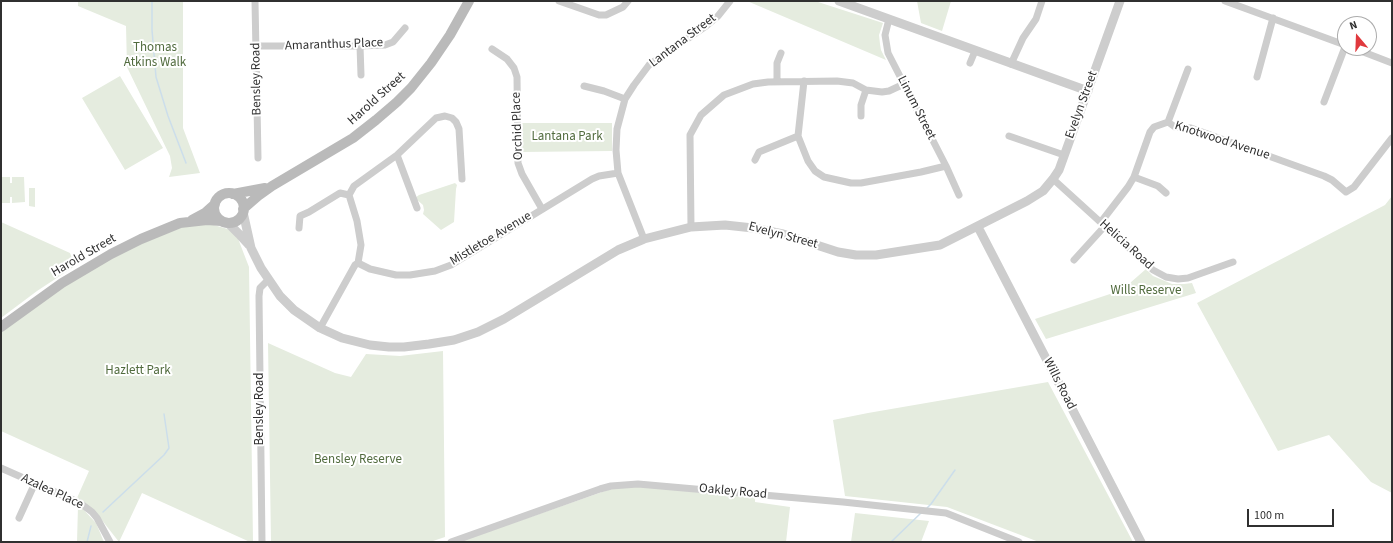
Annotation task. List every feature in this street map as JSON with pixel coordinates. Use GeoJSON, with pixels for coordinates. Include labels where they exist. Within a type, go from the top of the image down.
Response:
{"type":"FeatureCollection","features":[{"type":"Feature","properties":{"kind":"main road","name":"Harold Street"},"geometry":{"type":"LineString","coordinates":[[243,211],[258,196],[272,186],[353,138],[397,102],[411,88],[431,63],[450,35],[469,1]]}},
{"type":"Feature","properties":{"kind":"main road","name":"Harold Street"},"geometry":{"type":"LineString","coordinates":[[233,194],[272,186]]}},
{"type":"Feature","properties":{"kind":"main road"},"geometry":{"type":"LineString","coordinates":[[233,194],[240,198],[243,211],[237,220],[224,222],[214,212],[215,204],[222,195],[233,194]]}},
{"type":"Feature","properties":{"kind":"main road","name":"Harold Street"},"geometry":{"type":"LineString","coordinates":[[1,327],[46,294],[88,267],[141,239],[199,217],[215,204]]}},
{"type":"Feature","properties":{"kind":"main road","name":"Harold Street"},"geometry":{"type":"LineString","coordinates":[[188,222],[224,222]]}},
{"type":"Feature","properties":{"kind":"street","name":"Bensley Road"},"geometry":{"type":"LineString","coordinates":[[255,1],[258,158]]}},
{"type":"Feature","properties":{"kind":"street"},"geometry":{"type":"LineString","coordinates":[[560,1],[599,15],[606,15],[623,7],[628,1]]}},
{"type":"Feature","properties":{"kind":"street","name":"Lantana Street"},"geometry":{"type":"LineString","coordinates":[[644,239],[618,173],[616,150],[617,129],[625,99],[649,65],[706,26],[718,16],[730,1]]}},
{"type":"Feature","properties":{"kind":"street"},"geometry":{"type":"LineString","coordinates":[[839,1],[1088,91]]}},
{"type":"Feature","properties":{"kind":"street"},"geometry":{"type":"LineString","coordinates":[[1011,64],[1023,38],[1036,19],[1042,1]]}},
{"type":"Feature","properties":{"kind":"street","name":"Evelyn Street"},"geometry":{"type":"LineString","coordinates":[[224,222],[239,234],[251,248],[268,280],[280,296],[294,310],[320,328],[350,340],[370,345],[389,347],[417,346],[454,340],[487,328],[610,254],[644,239],[691,227],[725,225],[753,228],[783,234],[838,252],[866,256],[909,251],[940,245],[978,227],[1034,197],[1043,191],[1053,179],[1059,170],[1120,1]]}},
{"type":"Feature","properties":{"kind":"street"},"geometry":{"type":"LineString","coordinates":[[1225,1],[1337,43]]}},
{"type":"Feature","properties":{"kind":"street"},"geometry":{"type":"LineString","coordinates":[[1257,77],[1273,18]]}},
{"type":"Feature","properties":{"kind":"street","name":"Linum Street"},"geometry":{"type":"LineString","coordinates":[[889,19],[885,36],[886,47],[959,195]]}},
{"type":"Feature","properties":{"kind":"street","name":"Amaranthus Place"},"geometry":{"type":"LineString","coordinates":[[256,46],[384,45],[393,42],[405,28]]}},
{"type":"Feature","properties":{"kind":"street"},"geometry":{"type":"LineString","coordinates":[[360,46],[361,75]]}},
{"type":"Feature","properties":{"kind":"street","name":"Orchid Place"},"geometry":{"type":"LineString","coordinates":[[492,49],[507,59],[514,68],[517,77],[518,163],[522,174],[542,209]]}},
{"type":"Feature","properties":{"kind":"street"},"geometry":{"type":"LineString","coordinates":[[970,62],[975,51]]}},
{"type":"Feature","properties":{"kind":"street"},"geometry":{"type":"LineString","coordinates":[[777,82],[777,63],[781,53]]}},
{"type":"Feature","properties":{"kind":"street"},"geometry":{"type":"LineString","coordinates":[[1324,102],[1341,56]]}},
{"type":"Feature","properties":{"kind":"street"},"geometry":{"type":"LineString","coordinates":[[1374,56],[1392,63]]}},
{"type":"Feature","properties":{"kind":"street"},"geometry":{"type":"LineString","coordinates":[[1168,122],[1188,69]]}},
{"type":"Feature","properties":{"kind":"street"},"geometry":{"type":"LineString","coordinates":[[691,227],[690,135],[701,115],[724,95],[753,84],[777,82],[837,80],[853,83],[866,90],[882,92],[889,91],[904,84]]}},
{"type":"Feature","properties":{"kind":"street"},"geometry":{"type":"LineString","coordinates":[[804,81],[798,136],[808,161],[815,171],[824,177],[851,183],[861,183],[946,166]]}},
{"type":"Feature","properties":{"kind":"street"},"geometry":{"type":"LineString","coordinates":[[584,86],[604,91],[625,99]]}},
{"type":"Feature","properties":{"kind":"street"},"geometry":{"type":"LineString","coordinates":[[861,116],[861,105],[866,90]]}},
{"type":"Feature","properties":{"kind":"street"},"geometry":{"type":"LineString","coordinates":[[320,328],[355,265],[358,263],[361,245],[357,221],[349,195],[354,186],[397,154],[436,118],[444,116],[452,118],[460,129],[462,179]]}},
{"type":"Feature","properties":{"kind":"street","name":"Knotwood Avenue"},"geometry":{"type":"LineString","coordinates":[[1074,260],[1103,224],[1125,193],[1134,177],[1150,132],[1154,127],[1168,122],[1175,127],[1191,128],[1324,176],[1332,180],[1346,192],[1354,187],[1392,138]]}},
{"type":"Feature","properties":{"kind":"street"},"geometry":{"type":"LineString","coordinates":[[755,160],[759,152],[798,136]]}},
{"type":"Feature","properties":{"kind":"street"},"geometry":{"type":"LineString","coordinates":[[1009,136],[1064,155]]}},
{"type":"Feature","properties":{"kind":"street"},"geometry":{"type":"LineString","coordinates":[[397,154],[417,208]]}},
{"type":"Feature","properties":{"kind":"street","name":"Mistletoe Avenue"},"geometry":{"type":"LineString","coordinates":[[358,263],[370,269],[396,275],[410,275],[435,270],[451,264],[592,179],[599,176],[618,173]]}},
{"type":"Feature","properties":{"kind":"street"},"geometry":{"type":"LineString","coordinates":[[1134,177],[1158,186],[1166,193]]}},
{"type":"Feature","properties":{"kind":"street","name":"Helicia Road"},"geometry":{"type":"LineString","coordinates":[[1053,179],[1153,270],[1166,277],[1178,280],[1188,278],[1233,262]]}},
{"type":"Feature","properties":{"kind":"street"},"geometry":{"type":"LineString","coordinates":[[299,228],[300,216],[340,193],[349,195]]}},
{"type":"Feature","properties":{"kind":"street","name":"Evelyn Street"},"geometry":{"type":"LineString","coordinates":[[243,211],[251,248]]}},
{"type":"Feature","properties":{"kind":"street","name":"Wills Road"},"geometry":{"type":"LineString","coordinates":[[978,227],[1141,542]]}},
{"type":"Feature","properties":{"kind":"street","name":"Bensley Road"},"geometry":{"type":"LineString","coordinates":[[262,542],[259,296],[260,288],[268,280]]}},
{"type":"Feature","properties":{"kind":"street","name":"Azalea Place"},"geometry":{"type":"LineString","coordinates":[[1,468],[80,503],[92,512],[101,524],[110,542]]}},
{"type":"Feature","properties":{"kind":"street"},"geometry":{"type":"LineString","coordinates":[[18,518],[35,483]]}},
{"type":"Feature","properties":{"kind":"street","name":"Oakley Road"},"geometry":{"type":"LineString","coordinates":[[451,542],[600,489],[622,484],[638,484],[843,502],[946,514],[1019,542]]}},
{"type":"Feature","properties":{"kind":"green space","name":"Thomas Atkins Walk"},"geometry":{"type":"Polygon","coordinates":[[[78,1],[183,1],[183,128],[200,173],[169,177],[172,168],[170,156],[127,67],[126,26],[78,6],[78,1]]]}},
{"type":"Feature","properties":{"kind":"green space"},"geometry":{"type":"Polygon","coordinates":[[[747,1],[815,1],[883,23],[879,35],[881,50],[886,60],[747,1]]]}},
{"type":"Feature","properties":{"kind":"green space"},"geometry":{"type":"Polygon","coordinates":[[[917,1],[951,1],[942,31],[921,23],[917,1]]]}},
{"type":"Feature","properties":{"kind":"green space"},"geometry":{"type":"Polygon","coordinates":[[[120,76],[163,148],[125,170],[82,98],[120,76]]]}},
{"type":"Feature","properties":{"kind":"green space","name":"Lantana Park"},"geometry":{"type":"Polygon","coordinates":[[[521,123],[612,123],[612,151],[521,152],[521,123]]]}},
{"type":"Feature","properties":{"kind":"green space"},"geometry":{"type":"Polygon","coordinates":[[[1,177],[10,177],[10,183],[12,183],[12,177],[24,177],[25,202],[12,203],[12,197],[10,197],[10,203],[1,203],[1,177]]]}},
{"type":"Feature","properties":{"kind":"green space"},"geometry":{"type":"Polygon","coordinates":[[[455,183],[457,185],[454,222],[441,230],[423,214],[423,205],[415,198],[419,195],[455,183]]]}},
{"type":"Feature","properties":{"kind":"green space"},"geometry":{"type":"Polygon","coordinates":[[[29,188],[35,188],[35,207],[29,206],[29,188]]]}},
{"type":"Feature","properties":{"kind":"green space"},"geometry":{"type":"Polygon","coordinates":[[[1392,196],[1392,493],[1371,482],[1329,435],[1278,451],[1197,303],[1385,205],[1392,196]]]}},
{"type":"Feature","properties":{"kind":"green space"},"geometry":{"type":"Polygon","coordinates":[[[1,222],[70,253],[75,266],[37,291],[1,318],[1,222]]]}},
{"type":"Feature","properties":{"kind":"green space","name":"Hazlett Park"},"geometry":{"type":"Polygon","coordinates":[[[207,223],[231,230],[237,236],[249,267],[253,542],[250,542],[142,493],[119,542],[94,510],[77,498],[89,471],[1,431],[1,332],[27,310],[78,276],[175,228],[207,223]]]}},
{"type":"Feature","properties":{"kind":"green space","name":"Wills Reserve"},"geometry":{"type":"Polygon","coordinates":[[[1146,269],[1153,276],[1172,284],[1192,283],[1196,293],[1046,339],[1035,319],[1122,290],[1146,269]]]}},
{"type":"Feature","properties":{"kind":"green space","name":"Bensley Reserve"},"geometry":{"type":"Polygon","coordinates":[[[268,343],[335,373],[351,377],[366,354],[400,356],[443,351],[445,537],[430,542],[271,542],[268,343]]]}},
{"type":"Feature","properties":{"kind":"green space"},"geometry":{"type":"Polygon","coordinates":[[[1048,382],[1133,542],[1039,542],[947,507],[845,496],[833,420],[1048,382]]]}},
{"type":"Feature","properties":{"kind":"green space"},"geometry":{"type":"Polygon","coordinates":[[[618,487],[644,487],[755,498],[755,502],[790,507],[786,542],[459,542],[618,487]]]}},
{"type":"Feature","properties":{"kind":"green space"},"geometry":{"type":"Polygon","coordinates":[[[78,506],[83,509],[96,523],[104,542],[77,542],[78,506]]]}},
{"type":"Feature","properties":{"kind":"green space"},"geometry":{"type":"Polygon","coordinates":[[[855,513],[929,521],[921,542],[851,542],[855,513]]]}},
{"type":"Feature","properties":{"kind":"waterway"},"geometry":{"type":"LineString","coordinates":[[152,1],[152,30],[156,77],[168,116],[186,163]]}},
{"type":"Feature","properties":{"kind":"waterway"},"geometry":{"type":"LineString","coordinates":[[103,512],[164,455],[169,448],[164,414]]}},
{"type":"Feature","properties":{"kind":"waterway"},"geometry":{"type":"LineString","coordinates":[[926,509],[955,470]]}},
{"type":"Feature","properties":{"kind":"waterway"},"geometry":{"type":"LineString","coordinates":[[891,542],[922,512]]}},
{"type":"Feature","properties":{"kind":"waterway"},"geometry":{"type":"LineString","coordinates":[[87,542],[91,526]]}}]}
